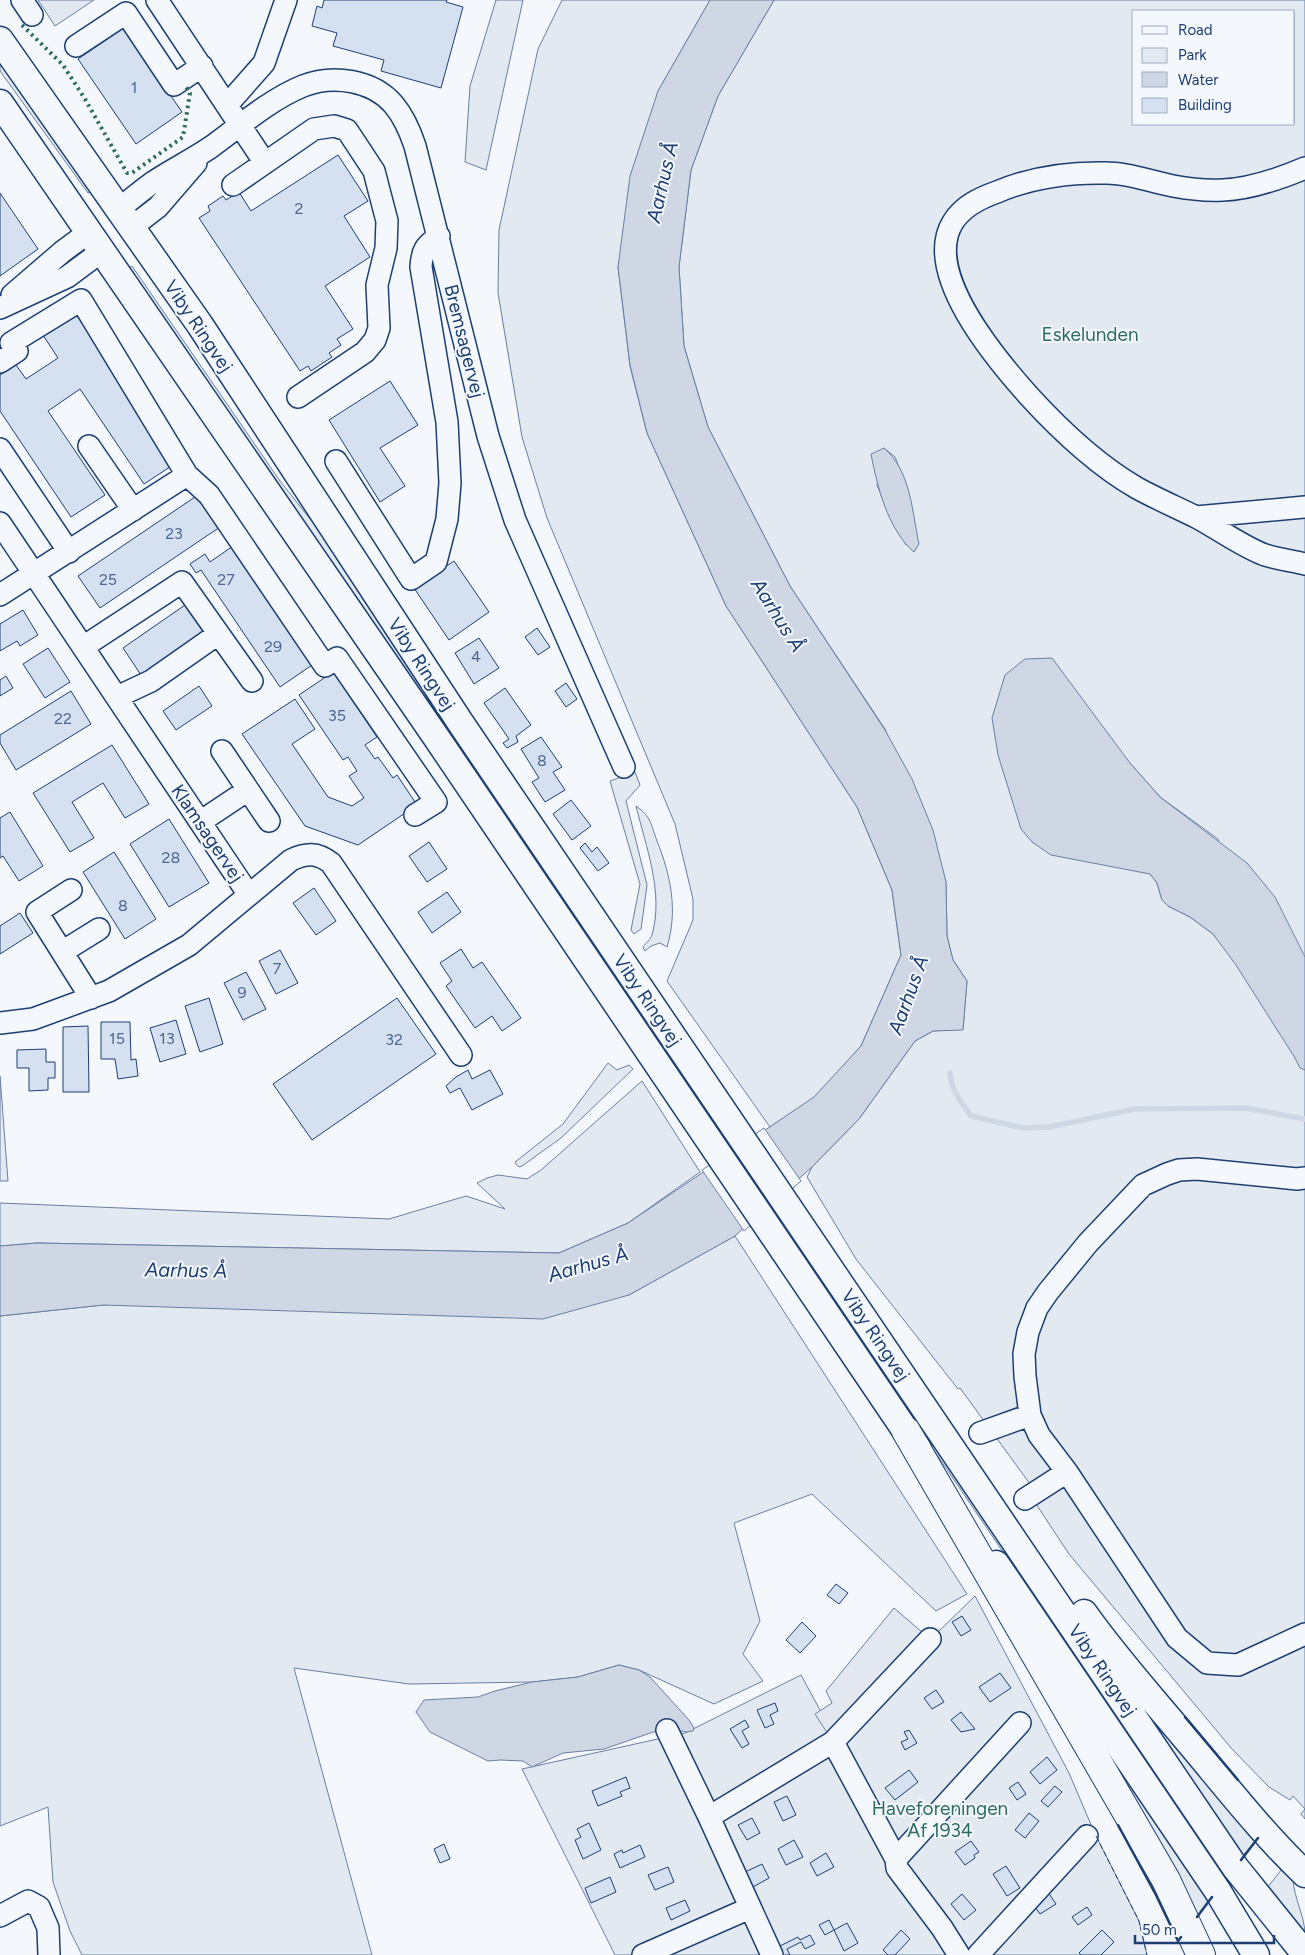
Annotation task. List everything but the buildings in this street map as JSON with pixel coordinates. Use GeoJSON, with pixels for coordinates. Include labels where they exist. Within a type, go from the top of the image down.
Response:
{"type":"FeatureCollection","features":[{"type":"Feature","properties":{"kind":"highway"},"geometry":{"type":"LineString","coordinates":[[906,1431],[1166,1880],[1201,1955]]}},
{"type":"Feature","properties":{"kind":"main road","name":"Viby Ringvej"},"geometry":{"type":"LineString","coordinates":[[0,40],[222,358],[460,722],[1235,1867],[1248,1915],[1256,1955]]}},
{"type":"Feature","properties":{"kind":"main road","name":"Viby Ringvej"},"geometry":{"type":"LineString","coordinates":[[0,102],[419,712],[1217,1890],[1248,1915],[1305,1954]]}},
{"type":"Feature","properties":{"kind":"main road"},"geometry":{"type":"LineString","coordinates":[[95,241],[125,218]]}},
{"type":"Feature","properties":{"kind":"main road"},"geometry":{"type":"LineString","coordinates":[[848,1296],[949,1416],[1095,1628],[1264,1831],[1305,1874]]}},
{"type":"Feature","properties":{"kind":"main road"},"geometry":{"type":"LineString","coordinates":[[1248,1915],[1274,1955]]}},
{"type":"Feature","properties":{"kind":"street"},"geometry":{"type":"LineString","coordinates":[[228,104],[264,63],[286,0]]}},
{"type":"Feature","properties":{"kind":"street"},"geometry":{"type":"LineString","coordinates":[[132,22],[159,2],[265,162]]}},
{"type":"Feature","properties":{"kind":"street"},"geometry":{"type":"LineString","coordinates":[[76,46],[126,14],[174,86],[202,66]]}},
{"type":"Feature","properties":{"kind":"street","name":"Bremsagervej"},"geometry":{"type":"LineString","coordinates":[[125,218],[158,207],[211,146],[239,125],[288,93],[304,85],[322,80],[360,82],[393,104],[410,131],[415,146],[488,436],[515,520],[624,767]]}},
{"type":"Feature","properties":{"kind":"street"},"geometry":{"type":"LineString","coordinates":[[233,184],[314,129],[334,126],[347,130],[374,171],[387,221],[386,248],[377,285],[379,328],[375,340],[365,352],[298,397]]}},
{"type":"Feature","properties":{"kind":"street"},"geometry":{"type":"LineString","coordinates":[[1305,168],[1285,177],[1244,188],[1224,190],[1203,190],[1172,186],[1110,173],[1053,175],[1006,188],[979,199],[957,216],[951,224],[946,241],[947,268],[962,305],[1002,366],[1047,416],[1089,454],[1136,488],[1196,517],[1229,524],[1305,507]]}},
{"type":"Feature","properties":{"kind":"street"},"geometry":{"type":"LineString","coordinates":[[336,461],[411,580],[436,562],[447,519],[450,464],[447,422],[421,267],[422,254],[425,248],[439,236]]}},
{"type":"Feature","properties":{"kind":"street"},"geometry":{"type":"LineString","coordinates":[[0,307],[67,277],[95,241]]}},
{"type":"Feature","properties":{"kind":"street"},"geometry":{"type":"LineString","coordinates":[[0,362],[17,351],[11,343],[81,300],[187,475],[209,495],[326,666],[337,658],[436,802],[415,815]]}},
{"type":"Feature","properties":{"kind":"street"},"geometry":{"type":"LineString","coordinates":[[89,446],[133,510]]}},
{"type":"Feature","properties":{"kind":"street"},"geometry":{"type":"LineString","coordinates":[[0,449],[69,552]]}},
{"type":"Feature","properties":{"kind":"street"},"geometry":{"type":"LineString","coordinates":[[0,595],[187,475]]}},
{"type":"Feature","properties":{"kind":"street"},"geometry":{"type":"LineString","coordinates":[[1229,524],[1265,555],[1305,564]]}},
{"type":"Feature","properties":{"kind":"street","name":"Klamsagervej"},"geometry":{"type":"LineString","coordinates":[[3,535],[34,574],[249,895],[291,860],[301,855],[312,854],[322,856],[331,863],[461,1055]]}},
{"type":"Feature","properties":{"kind":"street"},"geometry":{"type":"LineString","coordinates":[[83,647],[182,582],[252,681]]}},
{"type":"Feature","properties":{"kind":"street"},"geometry":{"type":"LineString","coordinates":[[117,697],[151,681],[218,634]]}},
{"type":"Feature","properties":{"kind":"street"},"geometry":{"type":"LineString","coordinates":[[222,750],[269,822]]}},
{"type":"Feature","properties":{"kind":"street"},"geometry":{"type":"LineString","coordinates":[[200,822],[248,790]]}},
{"type":"Feature","properties":{"kind":"street"},"geometry":{"type":"LineString","coordinates":[[71,890],[36,912],[91,998]]}},
{"type":"Feature","properties":{"kind":"street"},"geometry":{"type":"LineString","coordinates":[[0,1023],[33,1019],[109,991],[189,945],[249,895]]}},
{"type":"Feature","properties":{"kind":"street"},"geometry":{"type":"LineString","coordinates":[[62,952],[99,929]]}},
{"type":"Feature","properties":{"kind":"street"},"geometry":{"type":"LineString","coordinates":[[1305,1178],[1297,1179],[1197,1169],[1179,1170],[1143,1185],[1088,1243],[1048,1292],[1037,1308],[1028,1332],[1024,1354],[1030,1415],[1039,1435],[1066,1472],[1177,1638],[1207,1663],[1238,1664],[1305,1634]]}},
{"type":"Feature","properties":{"kind":"street"},"geometry":{"type":"LineString","coordinates":[[980,1433],[1030,1415]]}},
{"type":"Feature","properties":{"kind":"street"},"geometry":{"type":"LineString","coordinates":[[1025,1499],[1066,1472]]}},
{"type":"Feature","properties":{"kind":"street"},"geometry":{"type":"LineString","coordinates":[[709,1817],[833,1742],[930,1638]]}},
{"type":"Feature","properties":{"kind":"street"},"geometry":{"type":"LineString","coordinates":[[896,1859],[1020,1723]]}},
{"type":"Feature","properties":{"kind":"street"},"geometry":{"type":"LineString","coordinates":[[667,1730],[772,1955]]}},
{"type":"Feature","properties":{"kind":"street"},"geometry":{"type":"LineString","coordinates":[[833,1742],[896,1859],[897,1868],[942,1928],[958,1955]]}},
{"type":"Feature","properties":{"kind":"street"},"geometry":{"type":"LineString","coordinates":[[978,1955],[1087,1836]]}},
{"type":"Feature","properties":{"kind":"street"},"geometry":{"type":"LineString","coordinates":[[0,1916],[28,1901],[39,1907],[48,1928],[49,1955]]}},
{"type":"Feature","properties":{"kind":"street"},"geometry":{"type":"LineString","coordinates":[[643,1955],[750,1908]]}},
{"type":"Feature","properties":{"kind":"green space"},"geometry":{"type":"Polygon","coordinates":[[[496,0],[523,0],[486,170],[465,162],[470,86],[496,0]]]}},
{"type":"Feature","properties":{"kind":"green space"},"geometry":{"type":"Polygon","coordinates":[[[562,0],[710,0],[658,91],[618,267],[630,366],[647,433],[726,606],[857,807],[892,890],[901,955],[861,1046],[815,1097],[770,1127],[667,981],[693,920],[693,899],[675,824],[547,518],[522,437],[498,293],[499,230],[538,49],[562,0]]]}},
{"type":"Feature","properties":{"kind":"green space","name":"Eskelunden"},"geometry":{"type":"Polygon","coordinates":[[[774,0],[1305,0],[1305,1809],[1293,1796],[1290,1800],[1269,1787],[1232,1749],[1069,1554],[1036,1504],[1041,1499],[960,1388],[958,1389],[856,1259],[807,1177],[812,1167],[859,1119],[915,1041],[933,1031],[963,1029],[967,981],[953,960],[947,936],[946,882],[885,729],[790,586],[708,427],[684,346],[679,267],[691,170],[718,96],[774,0]],[[884,448],[877,485],[889,514],[906,545],[911,527],[907,488],[895,457],[884,448]],[[1130,763],[1150,874],[1157,883],[1162,900],[1168,906],[1190,917],[1213,934],[1219,941],[1218,839],[1160,797],[1130,763]]]}},
{"type":"Feature","properties":{"kind":"green space"},"geometry":{"type":"Polygon","coordinates":[[[0,59],[93,191],[88,193],[0,71],[0,59]]]}},
{"type":"Feature","properties":{"kind":"green space"},"geometry":{"type":"Polygon","coordinates":[[[132,266],[280,481],[326,539],[744,1160],[740,1164],[128,269],[132,266]]]}},
{"type":"Feature","properties":{"kind":"green space"},"geometry":{"type":"Polygon","coordinates":[[[635,772],[640,785],[626,801],[647,885],[641,929],[634,934],[631,930],[640,884],[610,781],[635,772]]]}},
{"type":"Feature","properties":{"kind":"green space"},"geometry":{"type":"Polygon","coordinates":[[[636,806],[648,817],[662,854],[669,880],[672,907],[672,920],[667,947],[660,943],[651,946],[645,951],[643,947],[652,935],[656,903],[649,854],[636,806]]]}},
{"type":"Feature","properties":{"kind":"green space"},"geometry":{"type":"Polygon","coordinates":[[[608,1063],[617,1070],[629,1065],[633,1069],[561,1138],[519,1167],[515,1162],[563,1124],[608,1063]]]}},
{"type":"Feature","properties":{"kind":"green space"},"geometry":{"type":"Polygon","coordinates":[[[0,1076],[8,1181],[0,1181],[0,1076]]]}},
{"type":"Feature","properties":{"kind":"green space"},"geometry":{"type":"Polygon","coordinates":[[[642,1081],[700,1172],[628,1223],[559,1253],[37,1243],[0,1246],[0,1203],[389,1219],[466,1196],[505,1209],[477,1183],[498,1175],[527,1179],[541,1170],[642,1081]]]}},
{"type":"Feature","properties":{"kind":"green space"},"geometry":{"type":"Polygon","coordinates":[[[765,1191],[1228,1876],[1225,1879],[760,1194],[765,1191]]]}},
{"type":"Feature","properties":{"kind":"green space"},"geometry":{"type":"Polygon","coordinates":[[[735,1236],[967,1594],[936,1611],[812,1494],[734,1523],[760,1621],[743,1654],[763,1681],[714,1704],[639,1670],[619,1665],[578,1677],[532,1682],[409,1684],[294,1668],[372,1955],[82,1955],[70,1931],[53,1882],[48,1807],[0,1826],[0,1316],[103,1305],[629,1295],[735,1236]]]}},
{"type":"Feature","properties":{"kind":"green space","name":"Haveforeningen Af 1934"},"geometry":{"type":"Polygon","coordinates":[[[975,1596],[1069,1773],[1095,1834],[1139,1921],[1147,1955],[615,1955],[522,1769],[685,1733],[801,1675],[833,1734],[975,1596]]]}},
{"type":"Feature","properties":{"kind":"green space"},"geometry":{"type":"Polygon","coordinates":[[[1157,1714],[1256,1840],[1243,1856],[1150,1719],[1157,1714]]]}},
{"type":"Feature","properties":{"kind":"green space"},"geometry":{"type":"Polygon","coordinates":[[[1110,1760],[1116,1762],[1209,1900],[1198,1915],[1110,1760]]]}},
{"type":"Feature","properties":{"kind":"green space"},"geometry":{"type":"Polygon","coordinates":[[[1305,1809],[1305,1819],[1301,1814],[1305,1809]]]}},
{"type":"Feature","properties":{"kind":"green space"},"geometry":{"type":"Polygon","coordinates":[[[1282,1869],[1293,1879],[1305,1935],[1267,1888],[1282,1869]]]}},
{"type":"Feature","properties":{"kind":"shaded area"},"geometry":{"type":"Polygon","coordinates":[[[38,0],[94,0],[55,26],[38,0]]]}},
{"type":"Feature","properties":{"kind":"shaded area"},"geometry":{"type":"Polygon","coordinates":[[[894,1608],[930,1639],[833,1742],[815,1714],[832,1703],[826,1691],[894,1608]]]}},
{"type":"Feature","properties":{"kind":"water","name":"Aarhus Å"},"geometry":{"type":"Polygon","coordinates":[[[710,0],[774,0],[718,96],[691,170],[679,267],[684,346],[708,427],[790,586],[885,730],[912,779],[933,830],[946,882],[947,936],[953,960],[967,981],[963,1030],[933,1031],[915,1041],[859,1119],[812,1167],[735,1236],[629,1295],[543,1319],[103,1305],[0,1316],[0,1246],[37,1243],[559,1253],[628,1223],[814,1097],[861,1046],[901,955],[892,890],[857,807],[726,606],[647,433],[630,365],[618,267],[630,176],[658,91],[710,0]]]}},
{"type":"Feature","properties":{"kind":"water"},"geometry":{"type":"Polygon","coordinates":[[[884,448],[900,468],[909,493],[919,544],[914,552],[897,532],[880,493],[871,454],[884,448]]]}},
{"type":"Feature","properties":{"kind":"water"},"geometry":{"type":"Polygon","coordinates":[[[1052,658],[1130,763],[1160,797],[1247,863],[1275,897],[1305,957],[1305,1070],[1300,1068],[1236,965],[1213,934],[1190,917],[1168,906],[1162,900],[1157,883],[1150,874],[1051,855],[1032,842],[1021,829],[998,755],[992,718],[1005,675],[1025,659],[1052,658]]]}},
{"type":"Feature","properties":{"kind":"water"},"geometry":{"type":"Polygon","coordinates":[[[619,1665],[639,1670],[650,1677],[689,1720],[694,1728],[693,1731],[686,1732],[665,1728],[604,1749],[563,1753],[532,1767],[523,1761],[488,1761],[430,1732],[416,1712],[424,1700],[478,1697],[532,1682],[578,1677],[619,1665]]]}},
{"type":"Feature","properties":{"kind":"pier"},"geometry":{"type":"Polygon","coordinates":[[[764,1128],[801,1181],[744,1231],[702,1170],[764,1128]]]}},
{"type":"Feature","properties":{"kind":"waterway"},"geometry":{"type":"LineString","coordinates":[[950,1073],[955,1091],[971,1116],[1023,1128],[1049,1127],[1135,1109],[1246,1108],[1305,1119]]}},
{"type":"Feature","properties":{"kind":"hedge"},"geometry":{"type":"LineString","coordinates":[[22,25],[63,65],[85,99],[127,173],[132,173],[183,137],[190,93],[186,87]]}},
{"type":"Feature","properties":{"kind":"fence"},"geometry":{"type":"LineString","coordinates":[[1096,1836],[1139,1921],[1147,1955]]}},
{"type":"Feature","properties":{"kind":"wall"},"geometry":{"type":"LineString","coordinates":[[1185,1717],[1238,1780]]}},
{"type":"Feature","properties":{"kind":"wall"},"geometry":{"type":"LineString","coordinates":[[1118,1825],[1156,1895],[1178,1941],[1181,1937]]}},
{"type":"Feature","properties":{"kind":"wall"},"geometry":{"type":"LineString","coordinates":[[1241,1860],[1258,1838]]}},
{"type":"Feature","properties":{"kind":"wall"},"geometry":{"type":"LineString","coordinates":[[1197,1917],[1212,1897]]}}]}
